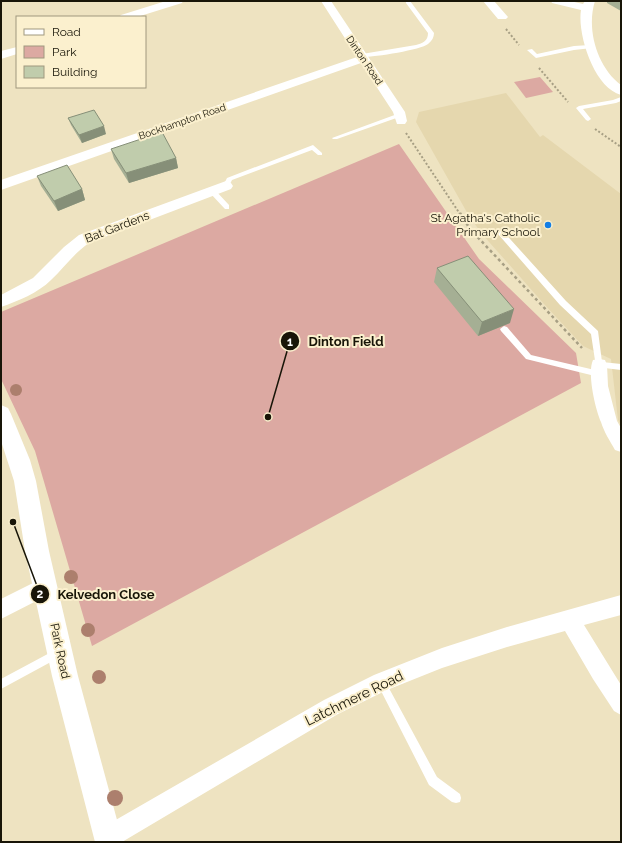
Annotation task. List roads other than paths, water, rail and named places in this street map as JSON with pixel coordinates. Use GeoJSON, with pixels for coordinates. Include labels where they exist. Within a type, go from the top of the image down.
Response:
{"type":"FeatureCollection","features":[{"type":"Feature","properties":{"kind":"street"},"geometry":{"type":"LineString","coordinates":[[128,16],[178,1]]}},
{"type":"Feature","properties":{"kind":"street","name":"Dinton Road"},"geometry":{"type":"LineString","coordinates":[[326,1],[363,57],[400,118]]}},
{"type":"Feature","properties":{"kind":"street"},"geometry":{"type":"LineString","coordinates":[[488,1],[502,17]]}},
{"type":"Feature","properties":{"kind":"street"},"geometry":{"type":"LineString","coordinates":[[556,1],[588,4],[586,19],[590,47],[606,78],[621,91]]}},
{"type":"Feature","properties":{"kind":"street"},"geometry":{"type":"LineString","coordinates":[[1,54],[16,50]]}},
{"type":"Feature","properties":{"kind":"street","name":"Bockhampton Road"},"geometry":{"type":"LineString","coordinates":[[1,185],[363,57]]}},
{"type":"Feature","properties":{"kind":"street","name":"Bat Gardens"},"geometry":{"type":"LineString","coordinates":[[1,301],[42,280],[72,247],[84,239],[219,188]]}},
{"type":"Feature","properties":{"kind":"street"},"geometry":{"type":"LineString","coordinates":[[599,370],[600,386],[609,422],[621,445]]}},
{"type":"Feature","properties":{"kind":"street","name":"Park Road"},"geometry":{"type":"LineString","coordinates":[[1,414],[19,460],[25,481],[37,552],[60,652],[109,840]]}},
{"type":"Feature","properties":{"kind":"street"},"geometry":{"type":"LineString","coordinates":[[1,609],[46,586]]}},
{"type":"Feature","properties":{"kind":"street","name":"Latchmere Road"},"geometry":{"type":"LineString","coordinates":[[109,840],[331,706],[381,682],[442,658],[569,619],[621,605]]}},
{"type":"Feature","properties":{"kind":"street"},"geometry":{"type":"LineString","coordinates":[[569,619],[600,672],[621,704]]}},
{"type":"Feature","properties":{"kind":"lane"},"geometry":{"type":"LineString","coordinates":[[363,57],[411,47],[429,41],[431,33],[408,2]]}},
{"type":"Feature","properties":{"kind":"lane"},"geometry":{"type":"LineString","coordinates":[[530,50],[536,56],[574,48],[590,47]]}},
{"type":"Feature","properties":{"kind":"lane"},"geometry":{"type":"LineString","coordinates":[[588,119],[579,108],[614,102],[621,99]]}},
{"type":"Feature","properties":{"kind":"lane"},"geometry":{"type":"LineString","coordinates":[[335,138],[400,118]]}},
{"type":"Feature","properties":{"kind":"lane"},"geometry":{"type":"LineString","coordinates":[[227,207],[219,188],[229,179],[312,147],[320,154]]}},
{"type":"Feature","properties":{"kind":"lane"},"geometry":{"type":"LineString","coordinates":[[500,232],[563,303],[595,333],[599,370]]}},
{"type":"Feature","properties":{"kind":"lane"},"geometry":{"type":"LineString","coordinates":[[504,329],[529,357],[599,370],[621,367]]}},
{"type":"Feature","properties":{"kind":"lane"},"geometry":{"type":"LineString","coordinates":[[1,684],[60,652]]}},
{"type":"Feature","properties":{"kind":"lane"},"geometry":{"type":"LineString","coordinates":[[381,682],[434,781],[456,798]]}},
{"type":"Feature","properties":{"kind":"place","name":"St Agatha's Catholic Primary School"},"geometry":{"type":"Point","coordinates":[548,225]}},
{"type":"Feature","properties":{"kind":"place","name":"Dinton Field"},"geometry":{"type":"Point","coordinates":[268,417]}},
{"type":"Feature","properties":{"kind":"place","name":"Kelvedon Close"},"geometry":{"type":"Point","coordinates":[13,522]}}]}
